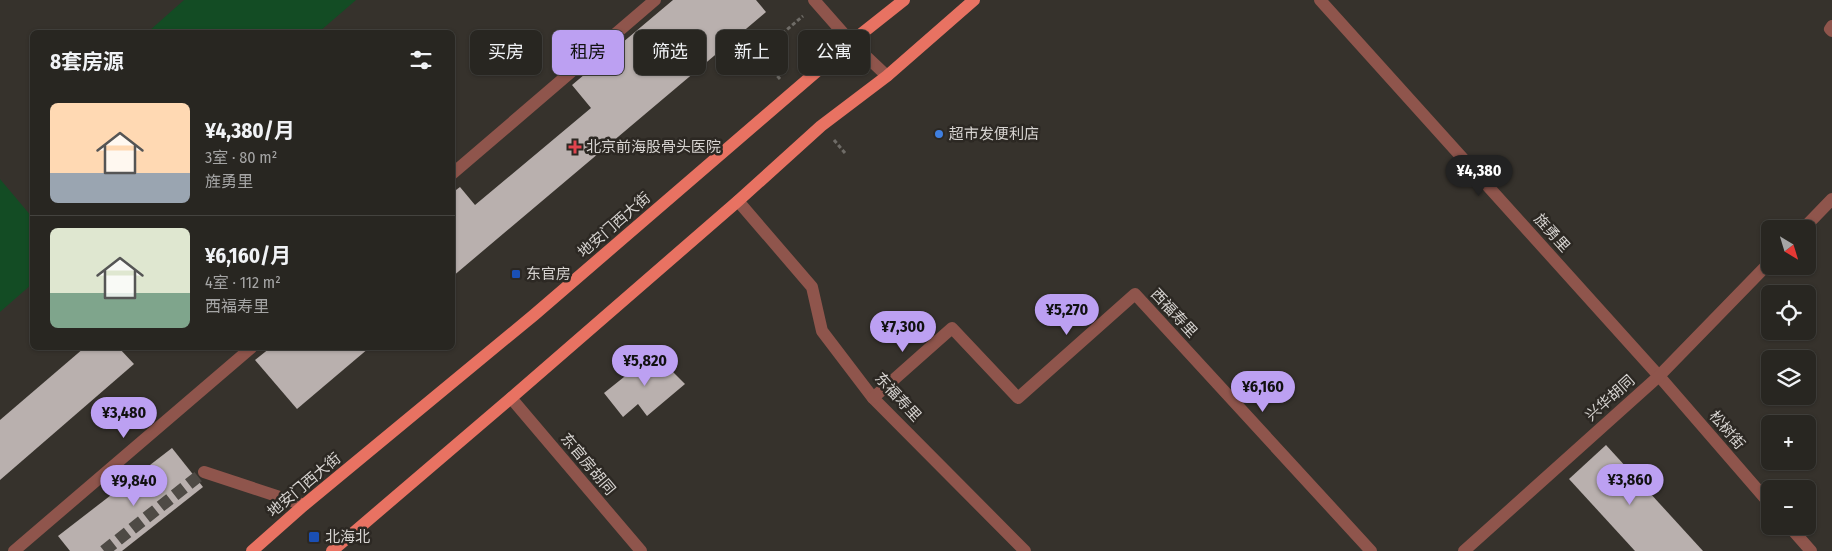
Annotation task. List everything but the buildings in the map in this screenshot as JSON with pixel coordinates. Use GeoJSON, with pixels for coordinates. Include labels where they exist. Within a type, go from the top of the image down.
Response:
{"type":"FeatureCollection","features":[{"type":"Feature","properties":{"kind":"main road","name":"地安门西大街"},"geometry":{"type":"LineString","coordinates":[[866,30],[904,0]]}},
{"type":"Feature","properties":{"kind":"main road"},"geometry":{"type":"LineString","coordinates":[[332,551],[738,201],[821,126],[887,76],[974,0]]}},
{"type":"Feature","properties":{"kind":"main road","name":"地安门西大街"},"geometry":{"type":"LineString","coordinates":[[252,551],[304,505],[534,316],[813,75]]}},
{"type":"Feature","properties":{"kind":"street"},"geometry":{"type":"LineString","coordinates":[[455,171],[655,0]]}},
{"type":"Feature","properties":{"kind":"street"},"geometry":{"type":"LineString","coordinates":[[814,0],[840,30]]}},
{"type":"Feature","properties":{"kind":"street","name":"旌勇里"},"geometry":{"type":"LineString","coordinates":[[1320,0],[1659,376]]}},
{"type":"Feature","properties":{"kind":"street"},"geometry":{"type":"LineString","coordinates":[[1832,26],[1830,29],[1832,31]]}},
{"type":"Feature","properties":{"kind":"street"},"geometry":{"type":"LineString","coordinates":[[870,60],[887,76]]}},
{"type":"Feature","properties":{"kind":"street"},"geometry":{"type":"LineString","coordinates":[[1812,220],[1832,199]]}},
{"type":"Feature","properties":{"kind":"street","name":"东福寿里"},"geometry":{"type":"LineString","coordinates":[[738,201],[812,287],[822,331],[873,398],[1025,551]]}},
{"type":"Feature","properties":{"kind":"street","name":"兴华胡同"},"geometry":{"type":"LineString","coordinates":[[1464,551],[1659,376],[1761,271]]}},
{"type":"Feature","properties":{"kind":"street","name":"西福寿里"},"geometry":{"type":"LineString","coordinates":[[873,398],[952,328],[1018,398],[1135,294],[1371,551]]}},
{"type":"Feature","properties":{"kind":"street"},"geometry":{"type":"LineString","coordinates":[[14,551],[249,350]]}},
{"type":"Feature","properties":{"kind":"street","name":"松树街"},"geometry":{"type":"LineString","coordinates":[[1659,376],[1761,494]]}},
{"type":"Feature","properties":{"kind":"street","name":"东官房胡同"},"geometry":{"type":"LineString","coordinates":[[511,398],[641,551]]}},
{"type":"Feature","properties":{"kind":"street"},"geometry":{"type":"LineString","coordinates":[[204,472],[304,505]]}},
{"type":"Feature","properties":{"kind":"street"},"geometry":{"type":"LineString","coordinates":[[1797,535],[1810,551]]}},
{"type":"Feature","properties":{"kind":"green space"},"geometry":{"type":"Polygon","coordinates":[[[184,0],[356,0],[321,30],[150,30],[184,0]]]}},
{"type":"Feature","properties":{"kind":"green space"},"geometry":{"type":"Polygon","coordinates":[[[0,179],[30,215],[30,286],[0,312],[0,179]]]}},
{"type":"Feature","properties":{"kind":"tunnel"},"geometry":{"type":"LineString","coordinates":[[104,551],[204,472]]}},
{"type":"Feature","properties":{"kind":"place","name":"超市发便利店"},"geometry":{"type":"Point","coordinates":[939,134]}},
{"type":"Feature","properties":{"kind":"place","name":"北京前海股骨头医院"},"geometry":{"type":"Point","coordinates":[575,147]}},
{"type":"Feature","properties":{"kind":"place","name":"东官房"},"geometry":{"type":"Point","coordinates":[516,274]}},
{"type":"Feature","properties":{"kind":"place","name":"北海北"},"geometry":{"type":"Point","coordinates":[314,537]}}]}
